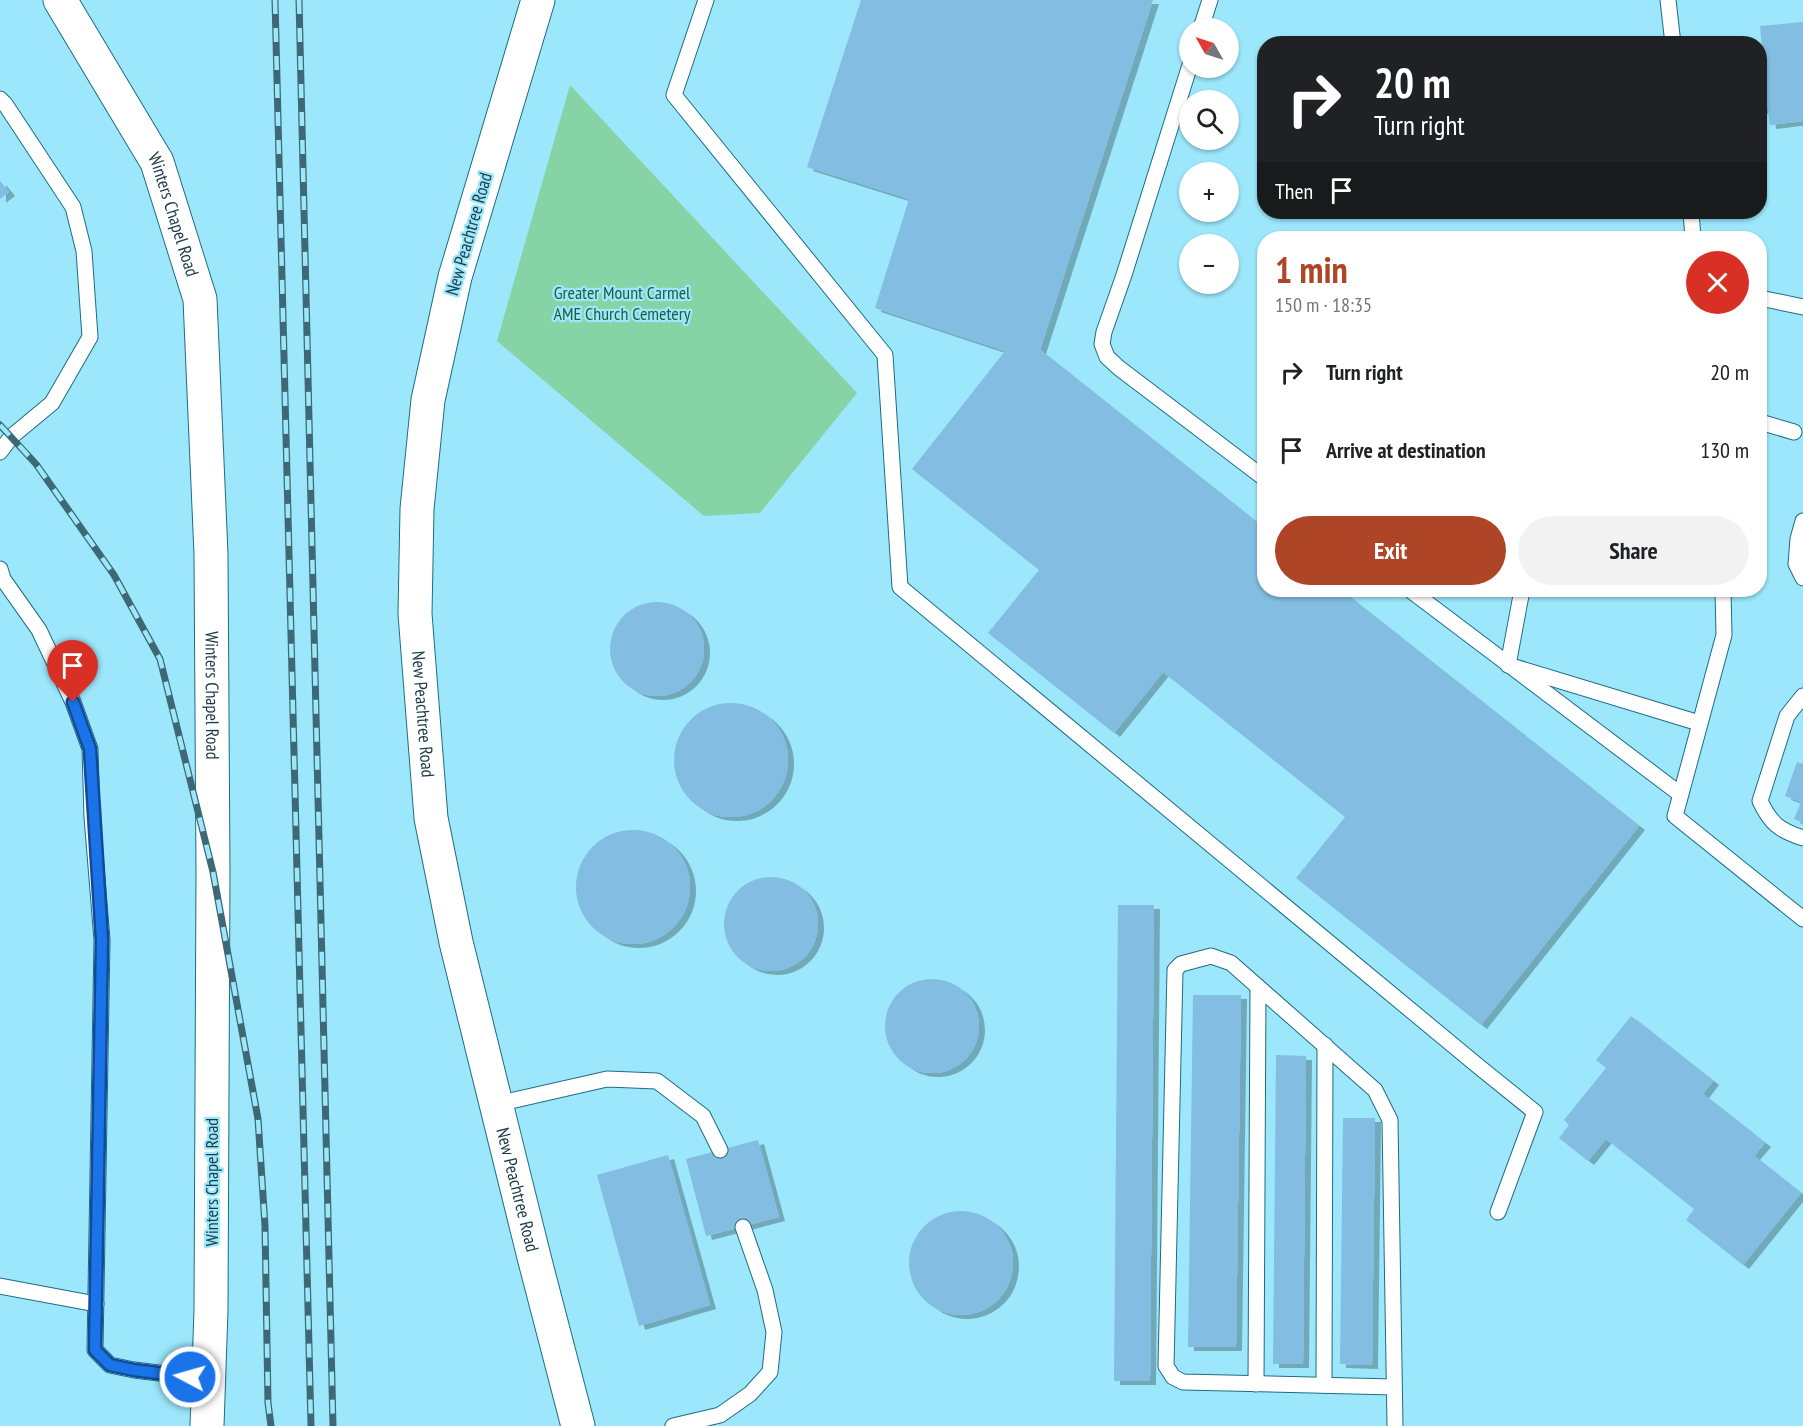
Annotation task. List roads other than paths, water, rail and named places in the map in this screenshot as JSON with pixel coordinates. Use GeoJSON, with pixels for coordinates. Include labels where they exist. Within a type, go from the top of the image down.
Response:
{"type":"FeatureCollection","features":[{"type":"Feature","properties":{"kind":"street","name":"Winters Chapel Road"},"geometry":{"type":"LineString","coordinates":[[60,0],[157,162],[200,299],[211,554],[213,958],[211,1310],[207,1426]]}},
{"type":"Feature","properties":{"kind":"street","name":"New Peachtree Road"},"geometry":{"type":"LineString","coordinates":[[538,0],[455,277],[428,400],[417,509],[415,614],[431,818],[456,942],[578,1426]]}},
{"type":"Feature","properties":{"kind":"lane"},"geometry":{"type":"LineString","coordinates":[[706,0],[674,95],[885,355],[900,586],[1468,1059],[1535,1112],[1498,1212]]}},
{"type":"Feature","properties":{"kind":"lane"},"geometry":{"type":"LineString","coordinates":[[1204,18],[1210,0]]}},
{"type":"Feature","properties":{"kind":"lane"},"geometry":{"type":"LineString","coordinates":[[1668,0],[1672,36]]}},
{"type":"Feature","properties":{"kind":"lane"},"geometry":{"type":"LineString","coordinates":[[1186,78],[1102,344],[1107,357],[1119,368],[1257,473]]}},
{"type":"Feature","properties":{"kind":"lane"},"geometry":{"type":"LineString","coordinates":[[0,99],[73,207],[84,252],[90,337],[52,404],[11,437],[0,452]]}},
{"type":"Feature","properties":{"kind":"lane"},"geometry":{"type":"LineString","coordinates":[[1767,299],[1803,307]]}},
{"type":"Feature","properties":{"kind":"lane"},"geometry":{"type":"LineString","coordinates":[[1767,424],[1794,432]]}},
{"type":"Feature","properties":{"kind":"lane"},"geometry":{"type":"LineString","coordinates":[[1803,521],[1798,539],[1796,564],[1803,578]]}},
{"type":"Feature","properties":{"kind":"lane"},"geometry":{"type":"LineString","coordinates":[[0,569],[3,579],[39,630],[73,702],[90,749],[102,940],[95,1350],[110,1365],[208,1379]]}},
{"type":"Feature","properties":{"kind":"lane"},"geometry":{"type":"LineString","coordinates":[[1419,597],[1680,794]]}},
{"type":"Feature","properties":{"kind":"lane"},"geometry":{"type":"LineString","coordinates":[[1508,665],[1521,597]]}},
{"type":"Feature","properties":{"kind":"lane"},"geometry":{"type":"LineString","coordinates":[[1723,597],[1724,635],[1675,816],[1803,919]]}},
{"type":"Feature","properties":{"kind":"lane"},"geometry":{"type":"LineString","coordinates":[[1508,665],[1699,723]]}},
{"type":"Feature","properties":{"kind":"lane"},"geometry":{"type":"LineString","coordinates":[[1803,696],[1787,716],[1760,801],[1770,821],[1786,833],[1803,838]]}},
{"type":"Feature","properties":{"kind":"lane"},"geometry":{"type":"LineString","coordinates":[[1394,1387],[1183,1382],[1173,1377],[1166,1366],[1175,970],[1181,964],[1211,956],[1231,963],[1375,1090],[1390,1120],[1395,1426]]}},
{"type":"Feature","properties":{"kind":"lane"},"geometry":{"type":"LineString","coordinates":[[1256,1384],[1258,987]]}},
{"type":"Feature","properties":{"kind":"lane"},"geometry":{"type":"LineString","coordinates":[[1324,1385],[1325,1046]]}},
{"type":"Feature","properties":{"kind":"lane"},"geometry":{"type":"LineString","coordinates":[[496,1104],[607,1079],[657,1081],[703,1116],[720,1150]]}},
{"type":"Feature","properties":{"kind":"lane"},"geometry":{"type":"LineString","coordinates":[[673,1426],[720,1415],[750,1394],[770,1372],[774,1332],[765,1290],[743,1227]]}},
{"type":"Feature","properties":{"kind":"lane"},"geometry":{"type":"LineString","coordinates":[[0,1286],[96,1304]]}},
{"type":"Feature","properties":{"kind":"railway"},"geometry":{"type":"LineString","coordinates":[[275,0],[311,1426]]}},
{"type":"Feature","properties":{"kind":"railway"},"geometry":{"type":"LineString","coordinates":[[299,0],[333,1426]]}},
{"type":"Feature","properties":{"kind":"railway"},"geometry":{"type":"LineString","coordinates":[[0,425],[36,464],[114,575],[160,659],[213,872],[258,1119],[265,1226],[268,1403],[271,1426]]}},
{"type":"Feature","properties":{"kind":"park label","name":"Greater Mount Carmel AME Church Cemetery"},"geometry":{"type":"Point","coordinates":[622,303]}}]}
